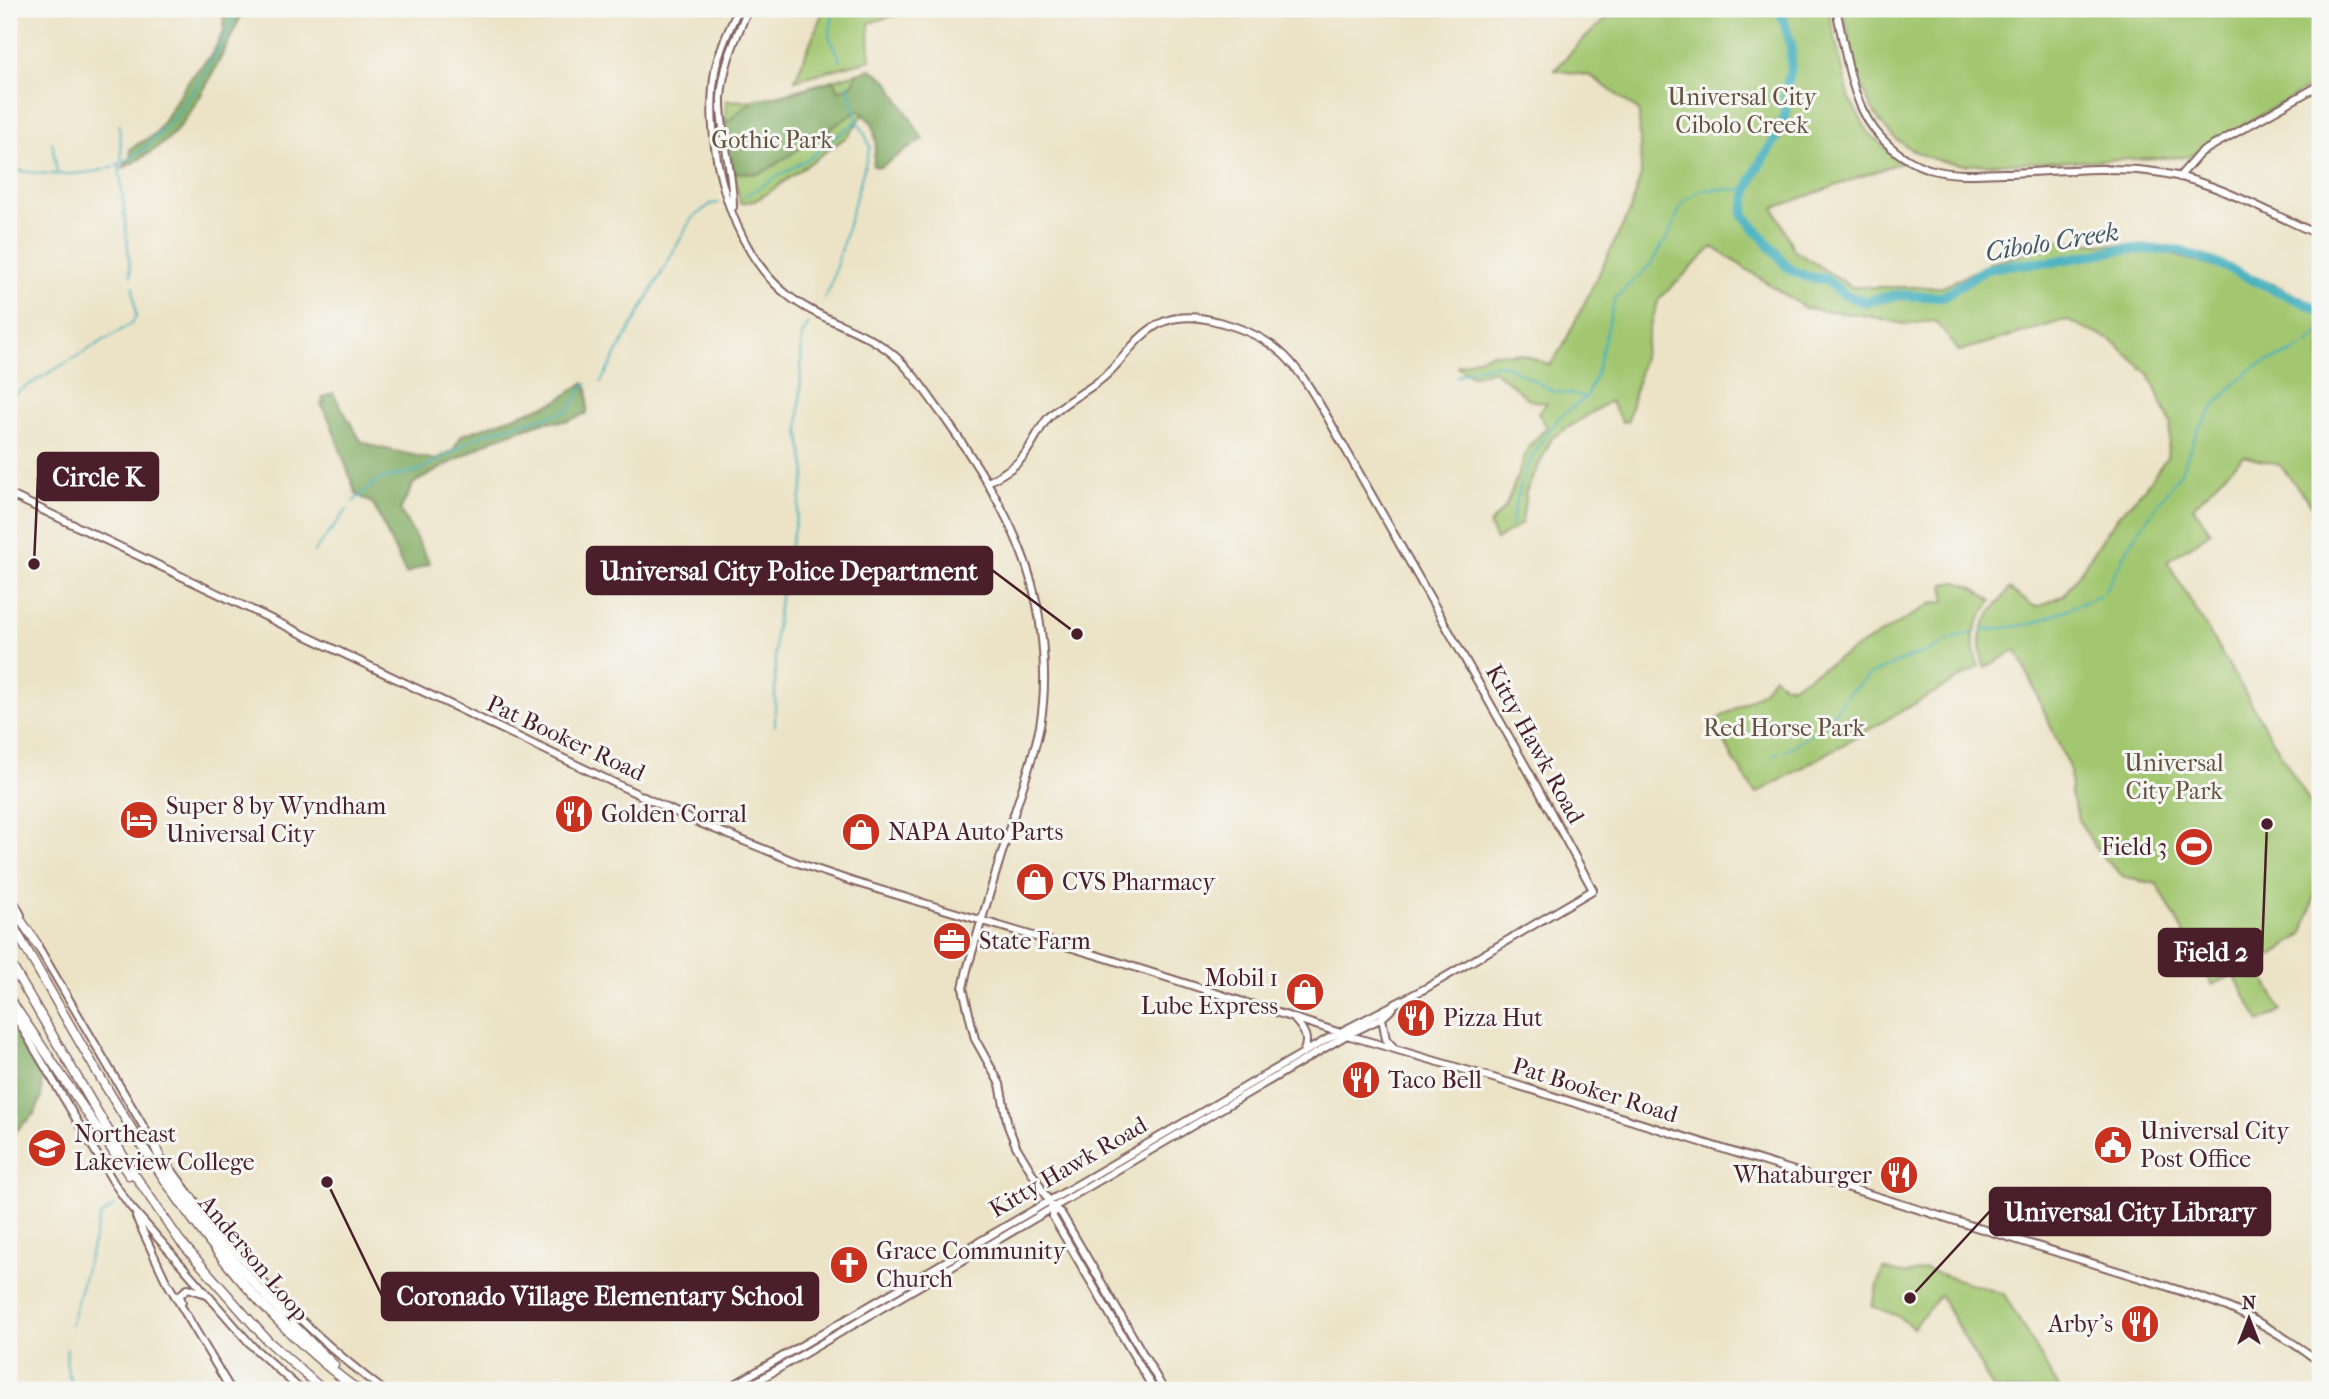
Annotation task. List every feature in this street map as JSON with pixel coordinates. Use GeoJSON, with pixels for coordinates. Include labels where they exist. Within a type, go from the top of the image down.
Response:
{"type":"FeatureCollection","features":[{"type":"Feature","properties":{"kind":"highway"},"geometry":{"type":"LineString","coordinates":[[9,903],[37,944]]}},
{"type":"Feature","properties":{"kind":"highway","name":"Anderson Loop"},"geometry":{"type":"LineString","coordinates":[[9,919],[147,1154],[194,1222],[287,1330],[360,1390]]}},
{"type":"Feature","properties":{"kind":"highway","name":"Anderson Loop"},"geometry":{"type":"LineString","coordinates":[[9,961],[155,1206],[209,1275],[267,1340],[323,1390]]}},
{"type":"Feature","properties":{"kind":"highway"},"geometry":{"type":"LineString","coordinates":[[9,998],[138,1188],[155,1206]]}},
{"type":"Feature","properties":{"kind":"highway"},"geometry":{"type":"LineString","coordinates":[[154,1144],[159,1158],[189,1206],[234,1260],[311,1343],[360,1390]]}},
{"type":"Feature","properties":{"kind":"main road"},"geometry":{"type":"LineString","coordinates":[[738,9],[719,54],[712,96],[722,186],[747,248],[778,287],[809,310],[877,342],[910,371],[988,482],[1016,536],[1028,571],[1037,606],[1043,680],[1042,708],[1037,737],[963,988],[975,1038],[1000,1084],[1011,1134],[1049,1200],[1053,1217],[1154,1390]]}},
{"type":"Feature","properties":{"kind":"main road"},"geometry":{"type":"LineString","coordinates":[[733,212],[733,184],[723,129],[721,96],[728,57],[748,9]]}},
{"type":"Feature","properties":{"kind":"main road"},"geometry":{"type":"LineString","coordinates":[[1836,9],[1863,112],[1882,138],[1914,163],[1946,173],[2117,169],[2149,171],[2229,192],[2320,235]]}},
{"type":"Feature","properties":{"kind":"main road"},"geometry":{"type":"LineString","coordinates":[[2179,177],[2200,153],[2320,85]]}},
{"type":"Feature","properties":{"kind":"main road","name":"Kitty Hawk Road"},"geometry":{"type":"LineString","coordinates":[[988,482],[1022,458],[1048,418],[1065,403],[1105,377],[1149,330],[1160,323],[1177,318],[1204,318],[1250,331],[1270,342],[1305,379],[1520,755],[1593,890],[1397,1004],[1303,1053],[1255,1085]]}},
{"type":"Feature","properties":{"kind":"main road","name":"Pat Booker Road"},"geometry":{"type":"LineString","coordinates":[[9,494],[690,819],[798,863],[1339,1033],[2195,1296],[2243,1315],[2320,1362]]}},
{"type":"Feature","properties":{"kind":"main road"},"geometry":{"type":"LineString","coordinates":[[9,892],[154,1144],[212,1223],[279,1300],[323,1343],[383,1390]]}},
{"type":"Feature","properties":{"kind":"main road","name":"Kitty Hawk Road"},"geometry":{"type":"LineString","coordinates":[[742,1390],[1053,1208],[1255,1085],[1382,1018],[1397,1004]]}},
{"type":"Feature","properties":{"kind":"main road"},"geometry":{"type":"LineString","coordinates":[[9,1006],[130,1206],[165,1279],[231,1390]]}},
{"type":"Feature","properties":{"kind":"main road"},"geometry":{"type":"LineString","coordinates":[[1293,1018],[1304,1030],[1307,1038],[1303,1053]]}},
{"type":"Feature","properties":{"kind":"main road"},"geometry":{"type":"LineString","coordinates":[[1382,1018],[1386,1039],[1397,1050]]}},
{"type":"Feature","properties":{"kind":"main road","name":"Kitty Hawk Road"},"geometry":{"type":"LineString","coordinates":[[725,1390],[1049,1200],[1190,1123]]}},
{"type":"Feature","properties":{"kind":"main road"},"geometry":{"type":"LineString","coordinates":[[130,1206],[253,1347],[301,1390]]}},
{"type":"Feature","properties":{"kind":"main road"},"geometry":{"type":"LineString","coordinates":[[1053,1208],[1061,1213],[1164,1390]]}},
{"type":"Feature","properties":{"kind":"main road"},"geometry":{"type":"LineString","coordinates":[[205,1347],[180,1295],[188,1288],[208,1296]]}},
{"type":"Feature","properties":{"kind":"green space"},"geometry":{"type":"Polygon","coordinates":[[[223,9],[244,9],[190,113],[163,143],[123,168],[131,156],[130,149],[156,133],[188,81],[213,53],[224,30],[223,9]]]}},
{"type":"Feature","properties":{"kind":"green space"},"geometry":{"type":"Polygon","coordinates":[[[824,9],[906,9],[899,14],[869,23],[870,60],[795,80],[824,9]]]}},
{"type":"Feature","properties":{"kind":"green space","name":"Universal City Cibolo Creek"},"geometry":{"type":"Polygon","coordinates":[[[1619,9],[1828,9],[1850,100],[1868,132],[1902,162],[1774,208],[1794,250],[1852,287],[1943,287],[1994,261],[2021,255],[2047,239],[2148,248],[2274,284],[2320,307],[2320,516],[2280,465],[2243,456],[2193,507],[2211,532],[2167,561],[2320,820],[2320,878],[2303,934],[2258,965],[2281,1010],[2260,1022],[2234,975],[2212,985],[2157,884],[2125,878],[2098,852],[2080,822],[2071,795],[2070,770],[2017,650],[1985,668],[1981,655],[1980,643],[1984,625],[2009,589],[2034,606],[2064,595],[2119,515],[2144,489],[2167,457],[2171,424],[2149,374],[2111,340],[2066,320],[1959,351],[1935,321],[1904,324],[1868,316],[1805,308],[1713,247],[1659,299],[1628,421],[1622,422],[1610,401],[1552,438],[1526,491],[1522,523],[1496,540],[1489,525],[1506,506],[1529,446],[1547,427],[1538,413],[1547,403],[1530,400],[1494,370],[1471,376],[1457,366],[1491,353],[1521,354],[1550,365],[1563,346],[1630,211],[1641,174],[1639,111],[1591,76],[1555,70],[1585,38],[1619,9]]]}},
{"type":"Feature","properties":{"kind":"green space"},"geometry":{"type":"Polygon","coordinates":[[[1843,9],[2320,9],[2320,81],[2188,157],[1966,165],[1946,162],[1910,149],[1892,135],[1878,118],[1859,78],[1843,9]]]}},
{"type":"Feature","properties":{"kind":"green space","name":"Gothic Park"},"geometry":{"type":"Polygon","coordinates":[[[871,69],[887,80],[849,135],[765,195],[754,201],[740,203],[725,124],[726,101],[762,100],[871,69]]]}},
{"type":"Feature","properties":{"kind":"green space","name":"Gothic Park"},"geometry":{"type":"Polygon","coordinates":[[[871,69],[887,80],[923,139],[881,167],[873,166],[876,143],[873,124],[859,110],[767,170],[757,174],[734,172],[725,124],[753,100],[788,94],[834,80],[839,90],[843,89],[851,85],[857,73],[871,69]]]}},
{"type":"Feature","properties":{"kind":"green space"},"geometry":{"type":"Polygon","coordinates":[[[583,383],[588,389],[587,413],[568,421],[544,422],[494,439],[414,483],[400,510],[430,563],[406,574],[373,504],[356,494],[330,421],[321,404],[324,402],[322,398],[333,393],[361,441],[435,460],[453,450],[462,435],[555,402],[583,383]]]}},
{"type":"Feature","properties":{"kind":"green space","name":"Red Horse Park"},"geometry":{"type":"Polygon","coordinates":[[[1957,582],[1974,588],[1992,601],[1975,632],[1974,648],[1979,667],[1756,794],[1723,739],[1717,741],[1714,721],[1761,693],[1774,676],[1783,685],[1792,686],[1931,604],[1945,601],[1944,584],[1957,582]]]}},
{"type":"Feature","properties":{"kind":"green space"},"geometry":{"type":"Polygon","coordinates":[[[9,1018],[42,1074],[41,1098],[35,1113],[9,1138],[9,1018]]]}},
{"type":"Feature","properties":{"kind":"green space"},"geometry":{"type":"Polygon","coordinates":[[[1883,1269],[1907,1274],[1925,1269],[2004,1294],[2060,1390],[1994,1390],[1940,1295],[1913,1328],[1898,1316],[1872,1306],[1883,1269]]]}},
{"type":"Feature","properties":{"kind":"waterway"},"geometry":{"type":"LineString","coordinates":[[9,169],[76,174],[103,170],[135,155],[172,120],[188,98],[217,52],[238,9]]}},
{"type":"Feature","properties":{"kind":"waterway"},"geometry":{"type":"LineString","coordinates":[[834,9],[829,36],[841,61]]}},
{"type":"Feature","properties":{"kind":"waterway","name":"Cibolo Creek"},"geometry":{"type":"LineString","coordinates":[[1780,9],[1791,45],[1785,114],[1779,133],[1756,170],[1748,189],[1743,214],[1789,269],[1807,277],[1825,279],[1845,295],[1865,302],[1897,295],[1943,297],[1984,270],[2007,265],[2052,262],[2123,249],[2176,250],[2223,266],[2320,310]]}},
{"type":"Feature","properties":{"kind":"waterway"},"geometry":{"type":"LineString","coordinates":[[824,298],[830,288],[870,147],[857,119],[847,84]]}},
{"type":"Feature","properties":{"kind":"waterway"},"geometry":{"type":"LineString","coordinates":[[745,196],[809,158],[857,121]]}},
{"type":"Feature","properties":{"kind":"waterway"},"geometry":{"type":"LineString","coordinates":[[119,125],[122,162]]}},
{"type":"Feature","properties":{"kind":"waterway"},"geometry":{"type":"LineString","coordinates":[[52,142],[57,172]]}},
{"type":"Feature","properties":{"kind":"waterway"},"geometry":{"type":"LineString","coordinates":[[119,163],[131,276]]}},
{"type":"Feature","properties":{"kind":"waterway"},"geometry":{"type":"LineString","coordinates":[[1511,526],[1527,467],[1544,437],[1559,418],[1586,397],[1596,375],[1615,298],[1651,264],[1671,231],[1682,203],[1700,190],[1748,189]]}},
{"type":"Feature","properties":{"kind":"waterway"},"geometry":{"type":"LineString","coordinates":[[601,382],[692,218],[711,204],[718,203]]}},
{"type":"Feature","properties":{"kind":"waterway"},"geometry":{"type":"LineString","coordinates":[[9,397],[131,324],[136,317],[133,286]]}},
{"type":"Feature","properties":{"kind":"waterway"},"geometry":{"type":"LineString","coordinates":[[775,726],[775,636],[782,584],[806,473],[799,430],[802,335],[809,323]]}},
{"type":"Feature","properties":{"kind":"waterway"},"geometry":{"type":"LineString","coordinates":[[2307,344],[2320,331]]}},
{"type":"Feature","properties":{"kind":"waterway"},"geometry":{"type":"LineString","coordinates":[[2105,591],[2134,537],[2181,472],[2197,431],[2217,403],[2254,367],[2302,347]]}},
{"type":"Feature","properties":{"kind":"waterway"},"geometry":{"type":"LineString","coordinates":[[1457,376],[1478,367],[1503,364],[1553,391],[1586,397]]}},
{"type":"Feature","properties":{"kind":"waterway"},"geometry":{"type":"LineString","coordinates":[[353,502],[378,480],[420,470],[485,433],[568,411],[587,384]]}},
{"type":"Feature","properties":{"kind":"waterway"},"geometry":{"type":"LineString","coordinates":[[314,552],[347,510]]}},
{"type":"Feature","properties":{"kind":"waterway"},"geometry":{"type":"LineString","coordinates":[[1982,631],[2032,624],[2099,596]]}},
{"type":"Feature","properties":{"kind":"waterway"},"geometry":{"type":"LineString","coordinates":[[1785,751],[1826,724],[1849,693],[1871,674],[1933,650],[1949,640],[1973,633]]}},
{"type":"Feature","properties":{"kind":"waterway"},"geometry":{"type":"LineString","coordinates":[[1773,755],[1778,753]]}},
{"type":"Feature","properties":{"kind":"waterway"},"geometry":{"type":"LineString","coordinates":[[71,1324],[100,1217],[115,1206]]}},
{"type":"Feature","properties":{"kind":"waterway"},"geometry":{"type":"LineString","coordinates":[[67,1349],[68,1371],[77,1390]]}},
{"type":"Feature","properties":{"kind":"place","name":"Circle K"},"geometry":{"type":"Point","coordinates":[34,564]}},
{"type":"Feature","properties":{"kind":"place","name":"Universal City Police Department"},"geometry":{"type":"Point","coordinates":[1077,634]}},
{"type":"Feature","properties":{"kind":"place","name":"Golden Corral"},"geometry":{"type":"Point","coordinates":[574,814]}},
{"type":"Feature","properties":{"kind":"place","name":"Super 8 by Wyndham Universal City"},"geometry":{"type":"Point","coordinates":[139,820]}},
{"type":"Feature","properties":{"kind":"place","name":"Field 2"},"geometry":{"type":"Point","coordinates":[2267,824]}},
{"type":"Feature","properties":{"kind":"place","name":"NAPA Auto Parts"},"geometry":{"type":"Point","coordinates":[861,832]}},
{"type":"Feature","properties":{"kind":"place","name":"Field 3"},"geometry":{"type":"Point","coordinates":[2194,847]}},
{"type":"Feature","properties":{"kind":"place","name":"CVS Pharmacy"},"geometry":{"type":"Point","coordinates":[1035,882]}},
{"type":"Feature","properties":{"kind":"place","name":"State Farm"},"geometry":{"type":"Point","coordinates":[952,941]}},
{"type":"Feature","properties":{"kind":"place","name":"Mobil 1 Lube Express"},"geometry":{"type":"Point","coordinates":[1305,992]}},
{"type":"Feature","properties":{"kind":"place","name":"Pizza Hut"},"geometry":{"type":"Point","coordinates":[1416,1018]}},
{"type":"Feature","properties":{"kind":"place","name":"Taco Bell"},"geometry":{"type":"Point","coordinates":[1361,1080]}},
{"type":"Feature","properties":{"kind":"place","name":"Universal City Post Office"},"geometry":{"type":"Point","coordinates":[2113,1145]}},
{"type":"Feature","properties":{"kind":"place","name":"Northeast Lakeview College"},"geometry":{"type":"Point","coordinates":[47,1148]}},
{"type":"Feature","properties":{"kind":"place","name":"Whataburger"},"geometry":{"type":"Point","coordinates":[1899,1175]}},
{"type":"Feature","properties":{"kind":"place","name":"Coronado Village Elementary School"},"geometry":{"type":"Point","coordinates":[327,1182]}},
{"type":"Feature","properties":{"kind":"place","name":"Grace Community Church"},"geometry":{"type":"Point","coordinates":[849,1265]}},
{"type":"Feature","properties":{"kind":"place","name":"Universal City Library"},"geometry":{"type":"Point","coordinates":[1910,1298]}},
{"type":"Feature","properties":{"kind":"place","name":"Arby's"},"geometry":{"type":"Point","coordinates":[2140,1324]}},
{"type":"Feature","properties":{"kind":"park label","name":"Universal City Park"},"geometry":{"type":"Point","coordinates":[2174,777]}}]}
